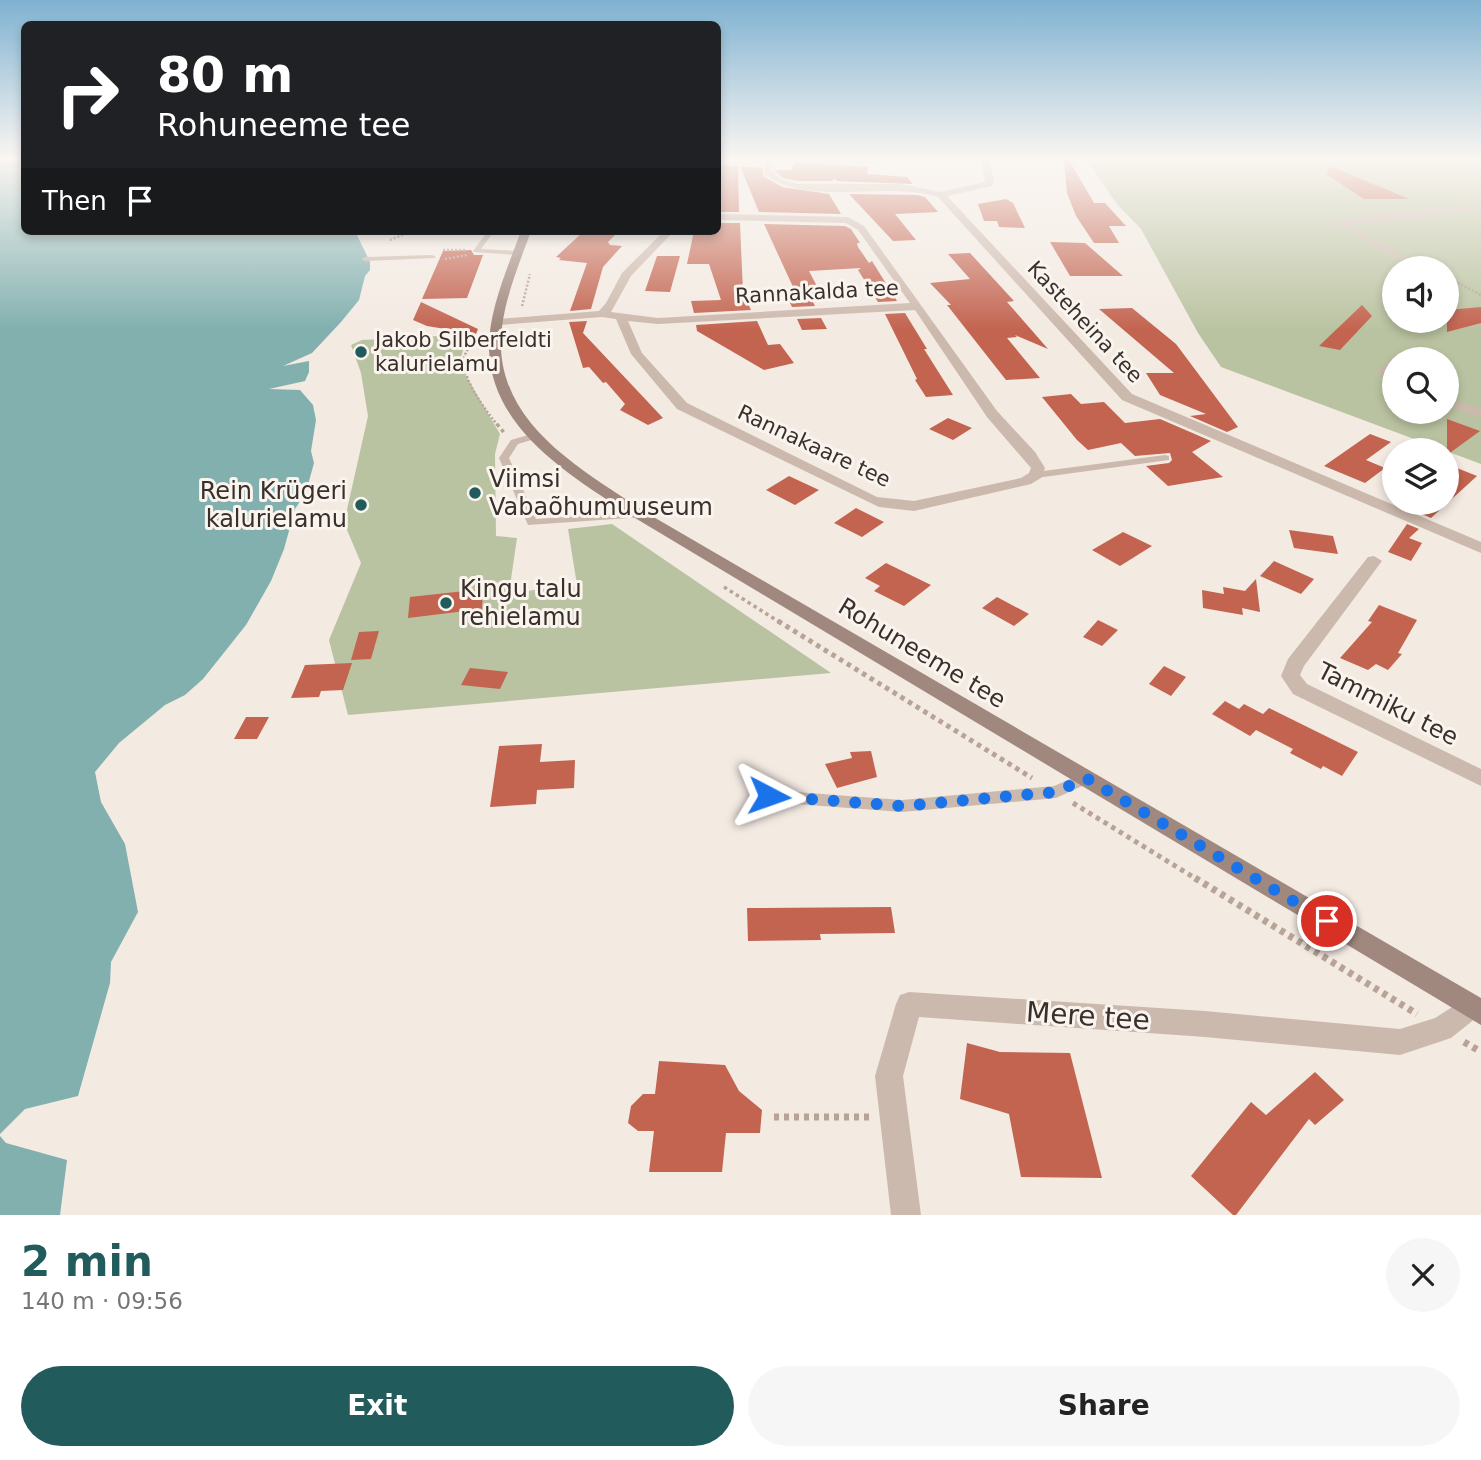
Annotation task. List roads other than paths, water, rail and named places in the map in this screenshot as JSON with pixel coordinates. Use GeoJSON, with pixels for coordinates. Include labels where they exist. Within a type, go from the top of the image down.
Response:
{"type":"FeatureCollection","features":[{"type":"Feature","properties":{"kind":"street","name":"Rannakalda tee"},"geometry":{"type":"LineString","coordinates":[[721,217],[848,220],[862,228],[918,306]]}},
{"type":"Feature","properties":{"kind":"street","name":"Kasteheina tee"},"geometry":{"type":"LineString","coordinates":[[961,217],[1081,346],[1104,376],[1127,397],[1481,548]]}},
{"type":"Feature","properties":{"kind":"street"},"geometry":{"type":"LineString","coordinates":[[1339,223],[1395,217]]}},
{"type":"Feature","properties":{"kind":"street","name":"Rohuneeme tee"},"geometry":{"type":"LineString","coordinates":[[525,235],[499,322],[495,349],[502,383],[512,407],[535,436],[580,474],[640,515],[1476,1009]]}},
{"type":"Feature","properties":{"kind":"street"},"geometry":{"type":"LineString","coordinates":[[602,314],[611,305],[626,275],[664,235]]}},
{"type":"Feature","properties":{"kind":"street"},"geometry":{"type":"LineString","coordinates":[[918,306],[992,414],[1030,455],[1038,468],[1036,475]]}},
{"type":"Feature","properties":{"kind":"street","name":"Rannakalda tee"},"geometry":{"type":"LineString","coordinates":[[499,322],[602,314],[622,319],[658,321],[918,306]]}},
{"type":"Feature","properties":{"kind":"street","name":"Rannakaare tee"},"geometry":{"type":"LineString","coordinates":[[622,319],[623,330],[658,384],[682,406],[872,500],[914,506],[1026,481],[1036,475]]}},
{"type":"Feature","properties":{"kind":"street"},"geometry":{"type":"LineString","coordinates":[[1459,405],[1481,413]]}},
{"type":"Feature","properties":{"kind":"street","name":"Tammiku tee"},"geometry":{"type":"LineString","coordinates":[[1374,561],[1295,664],[1290,676],[1300,690],[1481,778]]}},
{"type":"Feature","properties":{"kind":"street","name":"Mere tee"},"geometry":{"type":"LineString","coordinates":[[906,1215],[889,1076],[909,1004],[1205,1024],[1399,1042],[1442,1029],[1476,1009]]}},
{"type":"Feature","properties":{"kind":"lane"},"geometry":{"type":"LineString","coordinates":[[1339,223],[1399,256]]}},
{"type":"Feature","properties":{"kind":"lane"},"geometry":{"type":"LineString","coordinates":[[479,252],[476,249],[488,235]]}},
{"type":"Feature","properties":{"kind":"lane"},"geometry":{"type":"LineString","coordinates":[[468,252],[518,253]]}},
{"type":"Feature","properties":{"kind":"lane"},"geometry":{"type":"LineString","coordinates":[[365,258],[432,257]]}},
{"type":"Feature","properties":{"kind":"lane"},"geometry":{"type":"LineString","coordinates":[[535,436],[514,442],[504,458],[532,523],[640,515]]}},
{"type":"Feature","properties":{"kind":"lane"},"geometry":{"type":"LineString","coordinates":[[1036,475],[1166,458]]}},
{"type":"Feature","properties":{"kind":"lane"},"geometry":{"type":"LineString","coordinates":[[769,796],[902,806],[1056,792],[1086,778]]}},
{"type":"Feature","properties":{"kind":"water"},"geometry":{"type":"Polygon","coordinates":[[[0,217],[21,217],[21,235],[357,235],[370,262],[370,270],[365,276],[359,300],[312,353],[283,366],[309,361],[309,372],[305,381],[269,389],[300,390],[313,405],[316,420],[311,451],[314,463],[306,492],[295,509],[284,549],[271,581],[246,625],[203,679],[185,695],[165,705],[119,743],[95,772],[101,802],[125,844],[138,912],[111,962],[110,983],[78,1096],[25,1109],[0,1134],[0,217]]]}},
{"type":"Feature","properties":{"kind":"water"},"geometry":{"type":"Polygon","coordinates":[[[0,1136],[6,1143],[67,1160],[60,1215],[0,1215],[0,1136]]]}},
{"type":"Feature","properties":{"kind":"place","name":"Jakob Silberfeldti kalurielamu"},"geometry":{"type":"Point","coordinates":[361,352]}},
{"type":"Feature","properties":{"kind":"place","name":"Viimsi Vabaõhumuuseum"},"geometry":{"type":"Point","coordinates":[475,493]}},
{"type":"Feature","properties":{"kind":"place","name":"Rein Krügeri kalurielamu"},"geometry":{"type":"Point","coordinates":[361,505]}},
{"type":"Feature","properties":{"kind":"place","name":"Kingu talu rehielamu"},"geometry":{"type":"Point","coordinates":[446,603]}}]}
